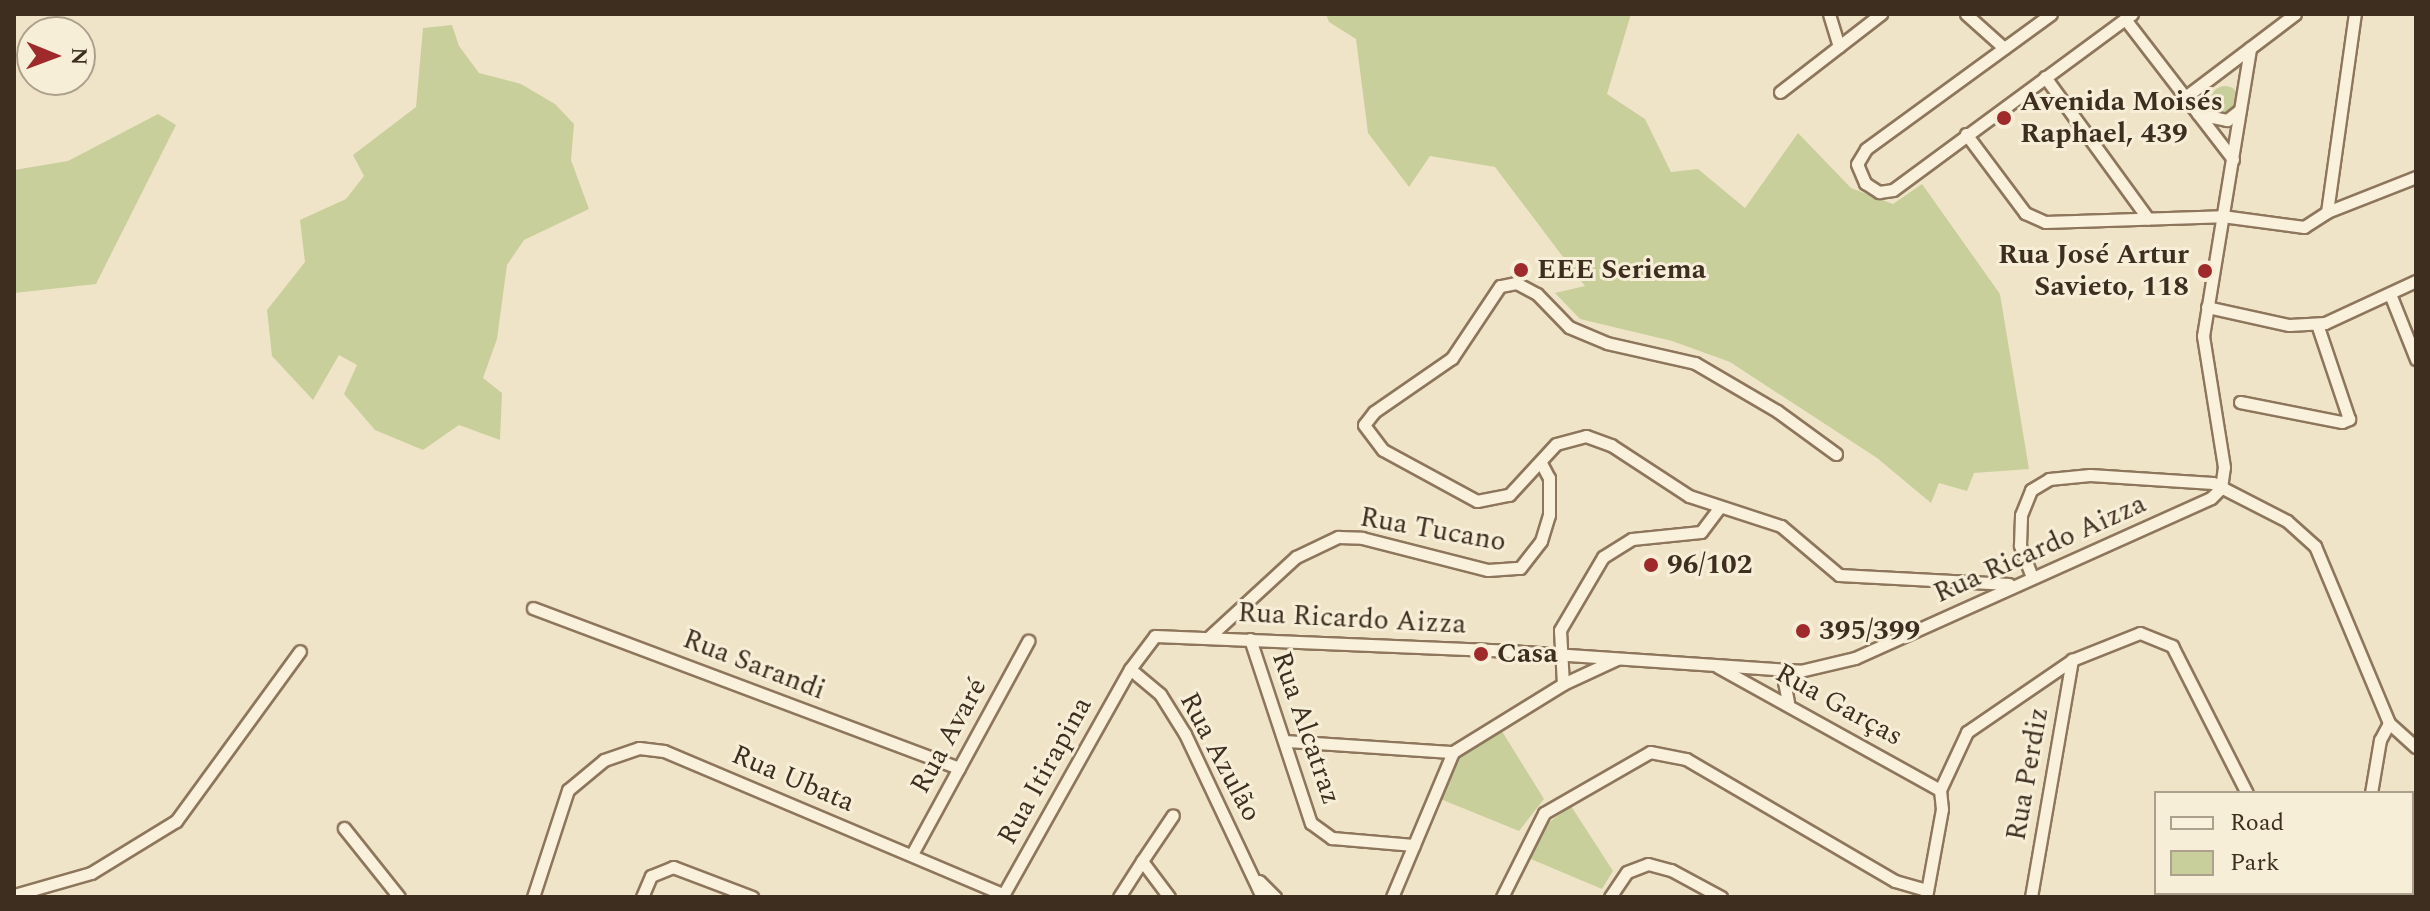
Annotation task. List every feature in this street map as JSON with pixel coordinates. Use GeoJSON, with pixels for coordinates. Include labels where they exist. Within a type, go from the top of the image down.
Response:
{"type":"FeatureCollection","features":[{"type":"Feature","properties":{"kind":"street"},"geometry":{"type":"LineString","coordinates":[[1829,14],[1839,47]]}},
{"type":"Feature","properties":{"kind":"street"},"geometry":{"type":"LineString","coordinates":[[1780,92],[1881,14]]}},
{"type":"Feature","properties":{"kind":"street"},"geometry":{"type":"LineString","coordinates":[[1966,14],[2004,48]]}},
{"type":"Feature","properties":{"kind":"street"},"geometry":{"type":"LineString","coordinates":[[2051,14],[1866,149],[1857,159],[1858,169],[1874,190],[1887,192],[2128,16],[2146,48],[2233,159]]}},
{"type":"Feature","properties":{"kind":"street"},"geometry":{"type":"LineString","coordinates":[[2184,98],[2295,14]]}},
{"type":"Feature","properties":{"kind":"street"},"geometry":{"type":"LineString","coordinates":[[2327,212],[2355,14]]}},
{"type":"Feature","properties":{"kind":"street"},"geometry":{"type":"LineString","coordinates":[[2222,483],[2203,356],[2207,307],[2250,48]]}},
{"type":"Feature","properties":{"kind":"street"},"geometry":{"type":"LineString","coordinates":[[2045,77],[2148,219]]}},
{"type":"Feature","properties":{"kind":"street"},"geometry":{"type":"LineString","coordinates":[[2197,114],[2227,120],[2241,109]]}},
{"type":"Feature","properties":{"kind":"street"},"geometry":{"type":"LineString","coordinates":[[1966,134],[2032,218],[2222,216],[2304,227],[2327,212],[2416,177]]}},
{"type":"Feature","properties":{"kind":"street"},"geometry":{"type":"LineString","coordinates":[[2207,307],[2289,325],[2317,324],[2416,281]]}},
{"type":"Feature","properties":{"kind":"street"},"geometry":{"type":"LineString","coordinates":[[1836,454],[1777,411],[1695,363],[1607,343],[1569,327],[1528,286],[1506,284],[1491,297],[1458,352],[1374,412],[1364,430],[1383,450],[1477,501],[1509,495],[1565,439],[1599,439],[1689,496],[1781,526],[1824,565],[1852,579],[2014,584]]}},
{"type":"Feature","properties":{"kind":"street"},"geometry":{"type":"LineString","coordinates":[[2390,294],[2416,359]]}},
{"type":"Feature","properties":{"kind":"street"},"geometry":{"type":"LineString","coordinates":[[2240,402],[2342,422],[2349,419],[2317,324]]}},
{"type":"Feature","properties":{"kind":"street","name":"Rua Tucano"},"geometry":{"type":"LineString","coordinates":[[1210,636],[1296,557],[1338,537],[1362,538],[1488,570],[1520,568],[1541,541],[1549,515],[1549,478],[1541,463]]}},
{"type":"Feature","properties":{"kind":"street"},"geometry":{"type":"LineString","coordinates":[[2032,577],[2020,545],[2021,515],[2031,490],[2049,479],[2187,479],[2222,483],[2287,521],[2315,546],[2389,723],[2416,747]]}},
{"type":"Feature","properties":{"kind":"street","name":"Rua Ricardo Aizza"},"geometry":{"type":"LineString","coordinates":[[1130,669],[1155,636],[1210,636],[1800,671],[1855,658],[2014,584],[2178,515],[2222,483]]}},
{"type":"Feature","properties":{"kind":"street"},"geometry":{"type":"LineString","coordinates":[[1563,684],[1565,668],[1558,655],[1563,619],[1615,545],[1701,532],[1719,508]]}},
{"type":"Feature","properties":{"kind":"street","name":"Rua Sarandi"},"geometry":{"type":"LineString","coordinates":[[533,608],[959,768]]}},
{"type":"Feature","properties":{"kind":"street"},"geometry":{"type":"LineString","coordinates":[[1502,897],[1544,813],[1650,752],[1686,759],[1895,881],[1926,894],[1942,809],[1940,790],[1955,749],[1967,732],[2072,660],[2140,633],[2172,646],[2246,791]]}},
{"type":"Feature","properties":{"kind":"street","name":"Rua Alcatraz"},"geometry":{"type":"LineString","coordinates":[[1250,639],[1286,741],[1305,807],[1320,831],[1332,838],[1414,845]]}},
{"type":"Feature","properties":{"kind":"street","name":"Rua Avaré"},"geometry":{"type":"LineString","coordinates":[[912,854],[1028,641]]}},
{"type":"Feature","properties":{"kind":"street"},"geometry":{"type":"LineString","coordinates":[[14,895],[91,873],[176,821],[300,651]]}},
{"type":"Feature","properties":{"kind":"street"},"geometry":{"type":"LineString","coordinates":[[1286,741],[1453,752],[1563,684],[1617,659]]}},
{"type":"Feature","properties":{"kind":"street","name":"Rua Perdiz"},"geometry":{"type":"LineString","coordinates":[[2031,897],[2072,660]]}},
{"type":"Feature","properties":{"kind":"street","name":"Rua Garças"},"geometry":{"type":"LineString","coordinates":[[1714,665],[1788,702],[1940,790]]}},
{"type":"Feature","properties":{"kind":"street","name":"Rua Azulão"},"geometry":{"type":"LineString","coordinates":[[1130,669],[1160,694],[1177,721],[1255,877]]}},
{"type":"Feature","properties":{"kind":"street","name":"Rua Itirapina"},"geometry":{"type":"LineString","coordinates":[[1003,896],[1130,669]]}},
{"type":"Feature","properties":{"kind":"street"},"geometry":{"type":"LineString","coordinates":[[1788,702],[1784,682],[1800,671]]}},
{"type":"Feature","properties":{"kind":"street"},"geometry":{"type":"LineString","coordinates":[[2371,791],[2380,740],[2389,723]]}},
{"type":"Feature","properties":{"kind":"street","name":"Rua Ubata"},"geometry":{"type":"LineString","coordinates":[[533,897],[568,790],[604,760],[623,752],[653,749],[912,854],[1003,896]]}},
{"type":"Feature","properties":{"kind":"street"},"geometry":{"type":"LineString","coordinates":[[1392,897],[1453,752]]}},
{"type":"Feature","properties":{"kind":"street"},"geometry":{"type":"LineString","coordinates":[[1119,897],[1173,815]]}},
{"type":"Feature","properties":{"kind":"street"},"geometry":{"type":"LineString","coordinates":[[344,828],[399,897]]}},
{"type":"Feature","properties":{"kind":"street"},"geometry":{"type":"LineString","coordinates":[[1142,861],[1162,882],[1169,897]]}},
{"type":"Feature","properties":{"kind":"street"},"geometry":{"type":"LineString","coordinates":[[1610,897],[1627,872],[1648,864],[1718,896]]}},
{"type":"Feature","properties":{"kind":"street"},"geometry":{"type":"LineString","coordinates":[[642,897],[651,876],[673,867],[748,896]]}},
{"type":"Feature","properties":{"kind":"street"},"geometry":{"type":"LineString","coordinates":[[1255,877],[1262,897]]}},
{"type":"Feature","properties":{"kind":"street"},"geometry":{"type":"LineString","coordinates":[[1255,877],[1275,897]]}},
{"type":"Feature","properties":{"kind":"green space"},"geometry":{"type":"Polygon","coordinates":[[[1326,14],[1631,14],[1607,94],[1645,119],[1671,172],[1698,169],[1745,208],[1798,133],[1851,188],[1893,204],[1922,184],[2000,294],[2029,469],[1974,473],[1967,491],[1939,483],[1931,503],[1877,458],[1730,362],[1672,341],[1580,319],[1555,293],[1585,286],[1495,167],[1430,156],[1409,187],[1368,133],[1356,39],[1329,22],[1326,14]]]}},
{"type":"Feature","properties":{"kind":"green space"},"geometry":{"type":"Polygon","coordinates":[[[452,25],[459,46],[479,73],[521,84],[555,104],[574,124],[571,160],[589,209],[524,240],[507,265],[497,339],[483,378],[502,393],[500,440],[459,425],[423,450],[375,430],[344,394],[357,365],[339,355],[313,400],[272,356],[267,310],[305,262],[300,220],[346,199],[364,176],[353,155],[416,107],[423,28],[452,25]]]}},
{"type":"Feature","properties":{"kind":"green space"},"geometry":{"type":"Polygon","coordinates":[[[2225,86],[2235,90],[2239,100],[2235,110],[2225,114],[2215,110],[2211,100],[2215,90],[2225,86]]]}},
{"type":"Feature","properties":{"kind":"green space"},"geometry":{"type":"Polygon","coordinates":[[[158,114],[176,125],[96,284],[14,293],[14,170],[68,161],[158,114]]]}},
{"type":"Feature","properties":{"kind":"green space"},"geometry":{"type":"Polygon","coordinates":[[[1500,728],[1544,799],[1519,831],[1438,798],[1459,755],[1500,728]]]}},
{"type":"Feature","properties":{"kind":"green space"},"geometry":{"type":"Polygon","coordinates":[[[1571,806],[1613,871],[1602,889],[1526,857],[1540,829],[1571,806]]]}},
{"type":"Feature","properties":{"kind":"place","name":"Avenida Moisés Raphael, 439"},"geometry":{"type":"Point","coordinates":[2004,118]}},
{"type":"Feature","properties":{"kind":"place","name":"EEE Seriema"},"geometry":{"type":"Point","coordinates":[1521,270]}},
{"type":"Feature","properties":{"kind":"place","name":"Rua José Artur Savieto, 118"},"geometry":{"type":"Point","coordinates":[2205,271]}},
{"type":"Feature","properties":{"kind":"place","name":"96/102"},"geometry":{"type":"Point","coordinates":[1651,565]}},
{"type":"Feature","properties":{"kind":"place","name":"395/399"},"geometry":{"type":"Point","coordinates":[1803,631]}},
{"type":"Feature","properties":{"kind":"place","name":"Casa"},"geometry":{"type":"Point","coordinates":[1481,654]}}]}
